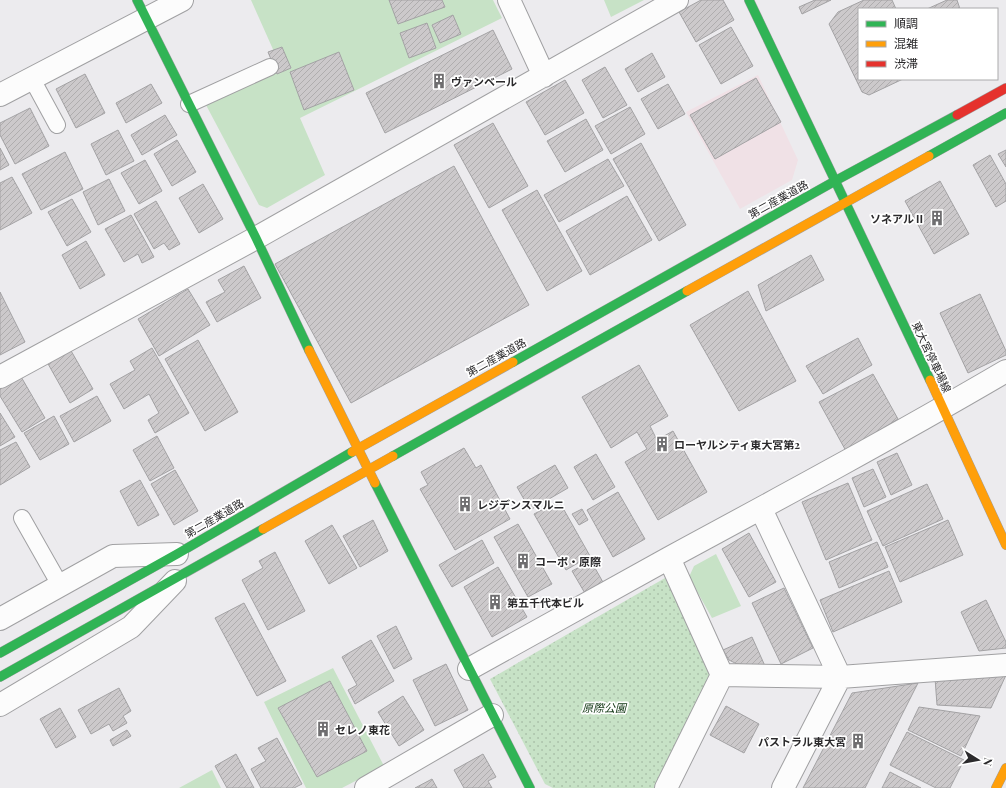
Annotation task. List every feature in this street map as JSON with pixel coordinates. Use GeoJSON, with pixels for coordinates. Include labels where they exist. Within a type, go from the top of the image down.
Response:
{"type":"FeatureCollection","features":[{"type":"Feature","properties":{"kind":"main road","name":"東大宮停車場線"},"geometry":{"type":"LineString","coordinates":[[749,0],[943,408],[1006,545]]}},
{"type":"Feature","properties":{"kind":"main road"},"geometry":{"type":"LineString","coordinates":[[142,9],[256,238],[357,449],[530,788]]}},
{"type":"Feature","properties":{"kind":"main road","name":"第二産業道路"},"geometry":{"type":"LineString","coordinates":[[0,677],[357,449],[835,181],[1006,88]]}},
{"type":"Feature","properties":{"kind":"main road","name":"第二産業道路"},"geometry":{"type":"LineString","coordinates":[[0,653],[368,470],[1006,113]]}},
{"type":"Feature","properties":{"kind":"main road"},"geometry":{"type":"LineString","coordinates":[[996,788],[1006,768]]}},
{"type":"Feature","properties":{"kind":"street"},"geometry":{"type":"LineString","coordinates":[[0,95],[32,78],[142,9],[182,0]]}},
{"type":"Feature","properties":{"kind":"street"},"geometry":{"type":"LineString","coordinates":[[509,0],[544,76]]}},
{"type":"Feature","properties":{"kind":"street"},"geometry":{"type":"LineString","coordinates":[[0,377],[256,238],[678,0]]}},
{"type":"Feature","properties":{"kind":"street"},"geometry":{"type":"LineString","coordinates":[[469,669],[668,558],[761,509],[943,408],[1006,371]]}},
{"type":"Feature","properties":{"kind":"street"},"geometry":{"type":"LineString","coordinates":[[761,509],[840,676]]}},
{"type":"Feature","properties":{"kind":"street"},"geometry":{"type":"LineString","coordinates":[[0,619],[112,556],[179,564]]}},
{"type":"Feature","properties":{"kind":"street"},"geometry":{"type":"LineString","coordinates":[[668,558],[722,675]]}},
{"type":"Feature","properties":{"kind":"street"},"geometry":{"type":"LineString","coordinates":[[0,705],[131,627],[179,564]]}},
{"type":"Feature","properties":{"kind":"street"},"geometry":{"type":"LineString","coordinates":[[722,675],[840,676],[1006,665]]}},
{"type":"Feature","properties":{"kind":"street"},"geometry":{"type":"LineString","coordinates":[[666,788],[722,675]]}},
{"type":"Feature","properties":{"kind":"street"},"geometry":{"type":"LineString","coordinates":[[783,788],[840,676]]}},
{"type":"Feature","properties":{"kind":"street"},"geometry":{"type":"LineString","coordinates":[[366,788],[492,715]]}},
{"type":"Feature","properties":{"kind":"lane"},"geometry":{"type":"LineString","coordinates":[[189,104],[270,67]]}},
{"type":"Feature","properties":{"kind":"lane"},"geometry":{"type":"LineString","coordinates":[[32,78],[57,125]]}},
{"type":"Feature","properties":{"kind":"lane"},"geometry":{"type":"LineString","coordinates":[[22,518],[60,585]]}},
{"type":"Feature","properties":{"kind":"shaded area"},"geometry":{"type":"Polygon","coordinates":[[[758,75],[798,160],[792,180],[740,209],[686,112],[758,75]]]}},
{"type":"Feature","properties":{"kind":"green space"},"geometry":{"type":"Polygon","coordinates":[[[251,0],[493,0],[502,18],[300,118],[325,175],[267,208],[259,205],[206,105],[280,65],[251,0]]]}},
{"type":"Feature","properties":{"kind":"green space"},"geometry":{"type":"Polygon","coordinates":[[[604,0],[644,0],[611,17],[604,0]]]}},
{"type":"Feature","properties":{"kind":"green space"},"geometry":{"type":"Polygon","coordinates":[[[716,554],[741,606],[712,618],[689,577],[694,566],[716,554]]]}},
{"type":"Feature","properties":{"kind":"green space","name":"原際公園"},"geometry":{"type":"Polygon","coordinates":[[[665,578],[714,671],[654,788],[553,788],[545,784],[490,679],[665,578]]]}},
{"type":"Feature","properties":{"kind":"green space"},"geometry":{"type":"Polygon","coordinates":[[[333,668],[384,766],[342,788],[306,788],[264,702],[333,668]]]}},
{"type":"Feature","properties":{"kind":"green space"},"geometry":{"type":"Polygon","coordinates":[[[212,770],[221,788],[179,788],[212,770]]]}},
{"type":"Feature","properties":{"kind":"building"},"geometry":{"type":"Polygon","coordinates":[[[389,0],[442,0],[445,7],[398,24],[389,0]]]}},
{"type":"Feature","properties":{"kind":"building"},"geometry":{"type":"Polygon","coordinates":[[[701,0],[723,0],[734,20],[696,42],[679,12],[701,0]]]}},
{"type":"Feature","properties":{"kind":"building"},"geometry":{"type":"Polygon","coordinates":[[[815,0],[831,0],[802,14],[799,7],[815,0]]]}},
{"type":"Feature","properties":{"kind":"building"},"geometry":{"type":"Polygon","coordinates":[[[864,0],[892,0],[896,8],[858,8],[858,80],[901,80],[869,95],[862,92],[829,24],[838,12],[864,0]]]}},
{"type":"Feature","properties":{"kind":"building"},"geometry":{"type":"Polygon","coordinates":[[[947,0],[957,0],[960,8],[929,8],[947,0]]]}},
{"type":"Feature","properties":{"kind":"building"},"geometry":{"type":"Polygon","coordinates":[[[453,15],[461,34],[440,43],[432,25],[453,15]]]}},
{"type":"Feature","properties":{"kind":"building"},"geometry":{"type":"Polygon","coordinates":[[[427,23],[436,48],[409,58],[400,33],[427,23]]]}},
{"type":"Feature","properties":{"kind":"building"},"geometry":{"type":"Polygon","coordinates":[[[731,27],[753,66],[721,84],[699,45],[731,27]]]}},
{"type":"Feature","properties":{"kind":"building","name":"ヴァンベール"},"geometry":{"type":"Polygon","coordinates":[[[493,30],[512,69],[385,133],[366,93],[493,30]]]}},
{"type":"Feature","properties":{"kind":"building"},"geometry":{"type":"Polygon","coordinates":[[[282,47],[291,68],[277,74],[268,52],[282,47]]]}},
{"type":"Feature","properties":{"kind":"building"},"geometry":{"type":"Polygon","coordinates":[[[339,52],[354,90],[304,110],[290,72],[339,52]]]}},
{"type":"Feature","properties":{"kind":"building"},"geometry":{"type":"Polygon","coordinates":[[[652,53],[665,77],[638,92],[625,69],[652,53]]]}},
{"type":"Feature","properties":{"kind":"building"},"geometry":{"type":"Polygon","coordinates":[[[605,67],[627,105],[603,118],[582,80],[605,67]]]}},
{"type":"Feature","properties":{"kind":"building"},"geometry":{"type":"Polygon","coordinates":[[[85,74],[105,113],[76,128],[56,89],[85,74]]]}},
{"type":"Feature","properties":{"kind":"building"},"geometry":{"type":"Polygon","coordinates":[[[756,78],[781,122],[715,159],[690,115],[756,78]]]}},
{"type":"Feature","properties":{"kind":"building"},"geometry":{"type":"Polygon","coordinates":[[[565,80],[584,113],[545,135],[526,102],[565,80]]]}},
{"type":"Feature","properties":{"kind":"building"},"geometry":{"type":"Polygon","coordinates":[[[151,84],[162,103],[126,123],[116,103],[151,84]]]}},
{"type":"Feature","properties":{"kind":"building"},"geometry":{"type":"Polygon","coordinates":[[[668,84],[685,114],[658,129],[641,99],[668,84]]]}},
{"type":"Feature","properties":{"kind":"building"},"geometry":{"type":"Polygon","coordinates":[[[630,107],[645,134],[611,154],[595,126],[630,107]]]}},
{"type":"Feature","properties":{"kind":"building"},"geometry":{"type":"Polygon","coordinates":[[[30,108],[49,146],[15,164],[0,135],[0,123],[30,108]]]}},
{"type":"Feature","properties":{"kind":"building"},"geometry":{"type":"Polygon","coordinates":[[[165,115],[177,135],[142,155],[131,135],[165,115]]]}},
{"type":"Feature","properties":{"kind":"building"},"geometry":{"type":"Polygon","coordinates":[[[586,119],[603,150],[565,172],[547,141],[586,119]]]}},
{"type":"Feature","properties":{"kind":"building"},"geometry":{"type":"Polygon","coordinates":[[[493,123],[528,186],[489,208],[454,145],[493,123]]]}},
{"type":"Feature","properties":{"kind":"building"},"geometry":{"type":"Polygon","coordinates":[[[118,130],[134,161],[106,175],[91,144],[118,130]]]}},
{"type":"Feature","properties":{"kind":"building"},"geometry":{"type":"Polygon","coordinates":[[[177,140],[196,172],[172,186],[154,154],[177,140]]]}},
{"type":"Feature","properties":{"kind":"building"},"geometry":{"type":"Polygon","coordinates":[[[641,143],[686,225],[659,241],[613,159],[641,143]]]}},
{"type":"Feature","properties":{"kind":"building"},"geometry":{"type":"Polygon","coordinates":[[[0,148],[9,165],[0,170],[0,148]]]}},
{"type":"Feature","properties":{"kind":"building"},"geometry":{"type":"Polygon","coordinates":[[[1006,150],[1006,167],[998,154],[1006,150]]]}},
{"type":"Feature","properties":{"kind":"building"},"geometry":{"type":"Polygon","coordinates":[[[65,152],[83,189],[41,210],[22,174],[65,152]]]}},
{"type":"Feature","properties":{"kind":"building"},"geometry":{"type":"Polygon","coordinates":[[[990,155],[1006,184],[1006,201],[996,207],[973,165],[990,155]]]}},
{"type":"Feature","properties":{"kind":"building"},"geometry":{"type":"Polygon","coordinates":[[[608,159],[624,186],[559,222],[544,195],[608,159]]]}},
{"type":"Feature","properties":{"kind":"building"},"geometry":{"type":"Polygon","coordinates":[[[145,160],[162,191],[139,204],[121,173],[145,160]]]}},
{"type":"Feature","properties":{"kind":"building"},"geometry":{"type":"Polygon","coordinates":[[[454,166],[529,305],[351,403],[275,264],[454,166]]]}},
{"type":"Feature","properties":{"kind":"building"},"geometry":{"type":"Polygon","coordinates":[[[12,177],[32,213],[0,230],[0,183],[12,177]]]}},
{"type":"Feature","properties":{"kind":"building"},"geometry":{"type":"Polygon","coordinates":[[[109,179],[125,211],[98,225],[83,192],[109,179]]]}},
{"type":"Feature","properties":{"kind":"building","name":"ソネアルⅡ"},"geometry":{"type":"Polygon","coordinates":[[[940,181],[969,234],[934,254],[905,201],[940,181]]]}},
{"type":"Feature","properties":{"kind":"building"},"geometry":{"type":"Polygon","coordinates":[[[203,184],[223,219],[199,233],[179,198],[203,184]]]}},
{"type":"Feature","properties":{"kind":"building"},"geometry":{"type":"Polygon","coordinates":[[[537,190],[582,271],[547,291],[502,210],[537,190]]]}},
{"type":"Feature","properties":{"kind":"building"},"geometry":{"type":"Polygon","coordinates":[[[627,196],[652,240],[590,275],[566,231],[627,196]]]}},
{"type":"Feature","properties":{"kind":"building"},"geometry":{"type":"Polygon","coordinates":[[[72,199],[91,232],[67,246],[48,212],[72,199]]]}},
{"type":"Feature","properties":{"kind":"building"},"geometry":{"type":"Polygon","coordinates":[[[156,201],[180,244],[169,250],[164,243],[154,249],[134,214],[156,201]]]}},
{"type":"Feature","properties":{"kind":"building"},"geometry":{"type":"Polygon","coordinates":[[[131,215],[154,257],[142,263],[138,254],[124,262],[105,229],[131,215]]]}},
{"type":"Feature","properties":{"kind":"building"},"geometry":{"type":"Polygon","coordinates":[[[86,241],[105,275],[80,289],[62,255],[86,241]]]}},
{"type":"Feature","properties":{"kind":"building"},"geometry":{"type":"Polygon","coordinates":[[[811,255],[824,280],[766,311],[758,285],[811,255]]]}},
{"type":"Feature","properties":{"kind":"building"},"geometry":{"type":"Polygon","coordinates":[[[244,266],[261,298],[217,322],[206,302],[225,292],[218,280],[244,266]]]}},
{"type":"Feature","properties":{"kind":"building"},"geometry":{"type":"Polygon","coordinates":[[[188,289],[210,325],[159,356],[138,319],[188,289]]]}},
{"type":"Feature","properties":{"kind":"building"},"geometry":{"type":"Polygon","coordinates":[[[748,291],[796,381],[739,411],[690,325],[748,291]]]}},
{"type":"Feature","properties":{"kind":"building"},"geometry":{"type":"Polygon","coordinates":[[[0,292],[25,342],[0,355],[0,292]]]}},
{"type":"Feature","properties":{"kind":"building"},"geometry":{"type":"Polygon","coordinates":[[[980,294],[1006,351],[1006,355],[968,373],[940,313],[980,294]]]}},
{"type":"Feature","properties":{"kind":"building"},"geometry":{"type":"Polygon","coordinates":[[[858,338],[872,365],[823,394],[806,366],[858,338]]]}},
{"type":"Feature","properties":{"kind":"building"},"geometry":{"type":"Polygon","coordinates":[[[198,340],[238,412],[205,431],[165,359],[198,340]]]}},
{"type":"Feature","properties":{"kind":"building"},"geometry":{"type":"Polygon","coordinates":[[[152,348],[189,413],[155,433],[148,420],[159,413],[149,394],[124,409],[110,384],[135,370],[130,361],[152,348]]]}},
{"type":"Feature","properties":{"kind":"building"},"geometry":{"type":"Polygon","coordinates":[[[70,349],[93,389],[70,403],[47,362],[70,349]]]}},
{"type":"Feature","properties":{"kind":"building","name":"ローヤルシティ東大宮第2"},"geometry":{"type":"Polygon","coordinates":[[[639,365],[668,416],[650,426],[657,440],[673,431],[707,492],[658,520],[625,462],[647,449],[637,432],[611,448],[582,397],[639,365]]]}},
{"type":"Feature","properties":{"kind":"building"},"geometry":{"type":"Polygon","coordinates":[[[873,374],[898,419],[846,451],[819,402],[873,374]]]}},
{"type":"Feature","properties":{"kind":"building"},"geometry":{"type":"Polygon","coordinates":[[[20,375],[45,418],[22,432],[0,396],[0,387],[20,375]]]}},
{"type":"Feature","properties":{"kind":"building"},"geometry":{"type":"Polygon","coordinates":[[[97,396],[111,421],[74,442],[60,416],[97,396]]]}},
{"type":"Feature","properties":{"kind":"building"},"geometry":{"type":"Polygon","coordinates":[[[0,413],[15,437],[0,446],[0,413]]]}},
{"type":"Feature","properties":{"kind":"building"},"geometry":{"type":"Polygon","coordinates":[[[54,416],[69,444],[40,460],[24,433],[54,416]]]}},
{"type":"Feature","properties":{"kind":"building"},"geometry":{"type":"Polygon","coordinates":[[[157,436],[174,468],[150,481],[133,450],[157,436]]]}},
{"type":"Feature","properties":{"kind":"building"},"geometry":{"type":"Polygon","coordinates":[[[16,442],[30,467],[0,485],[0,450],[16,442]]]}},
{"type":"Feature","properties":{"kind":"building","name":"レジデンスマルニ"},"geometry":{"type":"Polygon","coordinates":[[[464,448],[476,468],[481,465],[510,519],[455,550],[420,489],[428,485],[421,472],[464,448]]]}},
{"type":"Feature","properties":{"kind":"building"},"geometry":{"type":"Polygon","coordinates":[[[897,453],[912,485],[891,495],[877,462],[897,453]]]}},
{"type":"Feature","properties":{"kind":"building"},"geometry":{"type":"Polygon","coordinates":[[[596,454],[615,487],[593,500],[574,467],[596,454]]]}},
{"type":"Feature","properties":{"kind":"building"},"geometry":{"type":"Polygon","coordinates":[[[555,465],[568,488],[530,510],[517,487],[555,465]]]}},
{"type":"Feature","properties":{"kind":"building"},"geometry":{"type":"Polygon","coordinates":[[[873,469],[886,497],[864,507],[852,478],[873,469]]]}},
{"type":"Feature","properties":{"kind":"building"},"geometry":{"type":"Polygon","coordinates":[[[175,470],[198,511],[174,525],[151,484],[175,470]]]}},
{"type":"Feature","properties":{"kind":"building"},"geometry":{"type":"Polygon","coordinates":[[[140,480],[159,515],[138,526],[120,491],[140,480]]]}},
{"type":"Feature","properties":{"kind":"building"},"geometry":{"type":"Polygon","coordinates":[[[848,483],[872,540],[826,560],[802,502],[848,483]]]}},
{"type":"Feature","properties":{"kind":"building"},"geometry":{"type":"Polygon","coordinates":[[[927,484],[943,519],[883,546],[867,511],[927,484]]]}},
{"type":"Feature","properties":{"kind":"building"},"geometry":{"type":"Polygon","coordinates":[[[618,492],[645,539],[613,557],[587,510],[618,492]]]}},
{"type":"Feature","properties":{"kind":"building"},"geometry":{"type":"Polygon","coordinates":[[[559,501],[590,556],[566,570],[534,514],[559,501]]]}},
{"type":"Feature","properties":{"kind":"building"},"geometry":{"type":"Polygon","coordinates":[[[582,509],[588,520],[579,525],[572,514],[582,509]]]}},
{"type":"Feature","properties":{"kind":"building"},"geometry":{"type":"Polygon","coordinates":[[[373,520],[388,551],[360,567],[343,536],[373,520]]]}},
{"type":"Feature","properties":{"kind":"building"},"geometry":{"type":"Polygon","coordinates":[[[948,520],[963,555],[900,582],[885,547],[948,520]]]}},
{"type":"Feature","properties":{"kind":"building","name":"コーポ・原際"},"geometry":{"type":"Polygon","coordinates":[[[518,524],[552,584],[528,597],[494,537],[518,524]]]}},
{"type":"Feature","properties":{"kind":"building"},"geometry":{"type":"Polygon","coordinates":[[[332,525],[357,568],[329,584],[305,541],[332,525]]]}},
{"type":"Feature","properties":{"kind":"building"},"geometry":{"type":"Polygon","coordinates":[[[749,533],[776,582],[749,597],[722,549],[749,533]]]}},
{"type":"Feature","properties":{"kind":"building"},"geometry":{"type":"Polygon","coordinates":[[[482,540],[494,563],[452,587],[439,565],[482,540]]]}},
{"type":"Feature","properties":{"kind":"building"},"geometry":{"type":"Polygon","coordinates":[[[877,542],[888,567],[839,588],[829,562],[877,542]]]}},
{"type":"Feature","properties":{"kind":"building"},"geometry":{"type":"Polygon","coordinates":[[[275,552],[305,611],[268,630],[242,580],[263,568],[259,561],[275,552]]]}},
{"type":"Feature","properties":{"kind":"building"},"geometry":{"type":"Polygon","coordinates":[[[591,561],[604,584],[586,595],[572,571],[591,561]]]}},
{"type":"Feature","properties":{"kind":"building","name":"第五千代本ビル"},"geometry":{"type":"Polygon","coordinates":[[[498,567],[527,617],[492,637],[464,587],[498,567]]]}},
{"type":"Feature","properties":{"kind":"building"},"geometry":{"type":"Polygon","coordinates":[[[889,571],[902,602],[833,632],[820,600],[889,571]]]}},
{"type":"Feature","properties":{"kind":"building"},"geometry":{"type":"Polygon","coordinates":[[[784,588],[813,648],[781,664],[752,603],[784,588]]]}},
{"type":"Feature","properties":{"kind":"building"},"geometry":{"type":"Polygon","coordinates":[[[986,600],[1006,642],[1006,648],[979,651],[961,612],[986,600]]]}},
{"type":"Feature","properties":{"kind":"building"},"geometry":{"type":"Polygon","coordinates":[[[244,603],[286,681],[257,696],[215,618],[244,603]]]}},
{"type":"Feature","properties":{"kind":"building"},"geometry":{"type":"Polygon","coordinates":[[[396,626],[412,659],[394,669],[377,636],[396,626]]]}},
{"type":"Feature","properties":{"kind":"building"},"geometry":{"type":"Polygon","coordinates":[[[752,637],[765,666],[737,664],[729,660],[723,650],[752,637]]]}},
{"type":"Feature","properties":{"kind":"building"},"geometry":{"type":"Polygon","coordinates":[[[371,640],[394,681],[355,704],[348,690],[357,685],[342,657],[371,640]]]}},
{"type":"Feature","properties":{"kind":"building"},"geometry":{"type":"Polygon","coordinates":[[[446,664],[468,710],[435,726],[413,680],[446,664]]]}},
{"type":"Feature","properties":{"kind":"building"},"geometry":{"type":"Polygon","coordinates":[[[1006,675],[991,708],[937,705],[935,678],[1006,675]]]}},
{"type":"Feature","properties":{"kind":"building","name":"セレノ東花"},"geometry":{"type":"Polygon","coordinates":[[[330,681],[367,751],[317,777],[278,708],[330,681]]]}},
{"type":"Feature","properties":{"kind":"building","name":"パストラル東大宮"},"geometry":{"type":"Polygon","coordinates":[[[918,683],[865,788],[803,788],[852,693],[918,683]]]}},
{"type":"Feature","properties":{"kind":"building"},"geometry":{"type":"Polygon","coordinates":[[[119,688],[131,711],[123,716],[127,723],[113,731],[109,724],[91,734],[78,710],[119,688]]]}},
{"type":"Feature","properties":{"kind":"building"},"geometry":{"type":"Polygon","coordinates":[[[403,696],[424,730],[399,746],[378,712],[403,696]]]}},
{"type":"Feature","properties":{"kind":"building"},"geometry":{"type":"Polygon","coordinates":[[[726,706],[759,724],[744,753],[710,735],[726,706]]]}},
{"type":"Feature","properties":{"kind":"building"},"geometry":{"type":"Polygon","coordinates":[[[919,707],[980,716],[961,756],[908,730],[919,707]]]}},
{"type":"Feature","properties":{"kind":"building"},"geometry":{"type":"Polygon","coordinates":[[[60,708],[76,737],[56,748],[40,719],[60,708]]]}},
{"type":"Feature","properties":{"kind":"building"},"geometry":{"type":"Polygon","coordinates":[[[127,730],[131,736],[113,746],[110,740],[127,730]]]}},
{"type":"Feature","properties":{"kind":"building"},"geometry":{"type":"Polygon","coordinates":[[[907,732],[964,760],[950,788],[936,788],[890,765],[907,732]]]}},
{"type":"Feature","properties":{"kind":"building"},"geometry":{"type":"Polygon","coordinates":[[[277,738],[302,784],[294,788],[261,788],[251,769],[266,761],[258,748],[277,738]]]}},
{"type":"Feature","properties":{"kind":"building"},"geometry":{"type":"Polygon","coordinates":[[[236,754],[254,788],[227,788],[215,766],[236,754]]]}},
{"type":"Feature","properties":{"kind":"building"},"geometry":{"type":"Polygon","coordinates":[[[483,754],[496,777],[488,781],[492,788],[464,788],[454,770],[483,754]]]}},
{"type":"Feature","properties":{"kind":"building"},"geometry":{"type":"Polygon","coordinates":[[[890,772],[921,788],[882,788],[890,772]]]}},
{"type":"Feature","properties":{"kind":"building"},"geometry":{"type":"Polygon","coordinates":[[[432,779],[437,788],[415,788],[432,779]]]}},
{"type":"Feature","properties":{"kind":"traffic: fast"},"geometry":{"type":"LineString","coordinates":[[137,0],[256,238],[309,350]]}},
{"type":"Feature","properties":{"kind":"traffic: fast"},"geometry":{"type":"LineString","coordinates":[[749,0],[930,380]]}},
{"type":"Feature","properties":{"kind":"traffic: fast"},"geometry":{"type":"LineString","coordinates":[[929,156],[1006,113]]}},
{"type":"Feature","properties":{"kind":"traffic: fast"},"geometry":{"type":"LineString","coordinates":[[513,362],[835,181],[957,115]]}},
{"type":"Feature","properties":{"kind":"traffic: fast"},"geometry":{"type":"LineString","coordinates":[[393,456],[687,291]]}},
{"type":"Feature","properties":{"kind":"traffic: fast"},"geometry":{"type":"LineString","coordinates":[[0,653],[177,554],[352,452]]}},
{"type":"Feature","properties":{"kind":"traffic: fast"},"geometry":{"type":"LineString","coordinates":[[375,483],[530,788]]}},
{"type":"Feature","properties":{"kind":"traffic: fast"},"geometry":{"type":"LineString","coordinates":[[0,677],[263,529]]}},
{"type":"Feature","properties":{"kind":"traffic: slow"},"geometry":{"type":"LineString","coordinates":[[687,291],[929,156]]}},
{"type":"Feature","properties":{"kind":"traffic: slow"},"geometry":{"type":"LineString","coordinates":[[309,350],[375,483]]}},
{"type":"Feature","properties":{"kind":"traffic: slow"},"geometry":{"type":"LineString","coordinates":[[352,452],[513,362]]}},
{"type":"Feature","properties":{"kind":"traffic: slow"},"geometry":{"type":"LineString","coordinates":[[930,380],[1006,545]]}},
{"type":"Feature","properties":{"kind":"traffic: slow"},"geometry":{"type":"LineString","coordinates":[[263,529],[393,456]]}},
{"type":"Feature","properties":{"kind":"traffic: slow"},"geometry":{"type":"LineString","coordinates":[[996,788],[1006,768]]}},
{"type":"Feature","properties":{"kind":"traffic: jam"},"geometry":{"type":"LineString","coordinates":[[957,115],[1006,88]]}},
{"type":"Feature","properties":{"kind":"place","name":"ヴァンベール"},"geometry":{"type":"Point","coordinates":[439,81]}},
{"type":"Feature","properties":{"kind":"place","name":"ソネアルⅡ"},"geometry":{"type":"Point","coordinates":[937,218]}},
{"type":"Feature","properties":{"kind":"place","name":"ローヤルシティ東大宮第2"},"geometry":{"type":"Point","coordinates":[662,444]}},
{"type":"Feature","properties":{"kind":"place","name":"レジデンスマルニ"},"geometry":{"type":"Point","coordinates":[465,504]}},
{"type":"Feature","properties":{"kind":"place","name":"コーポ・原際"},"geometry":{"type":"Point","coordinates":[523,561]}},
{"type":"Feature","properties":{"kind":"place","name":"第五千代本ビル"},"geometry":{"type":"Point","coordinates":[495,602]}},
{"type":"Feature","properties":{"kind":"place","name":"セレノ東花"},"geometry":{"type":"Point","coordinates":[323,729]}},
{"type":"Feature","properties":{"kind":"place","name":"パストラル東大宮"},"geometry":{"type":"Point","coordinates":[858,741]}}]}
